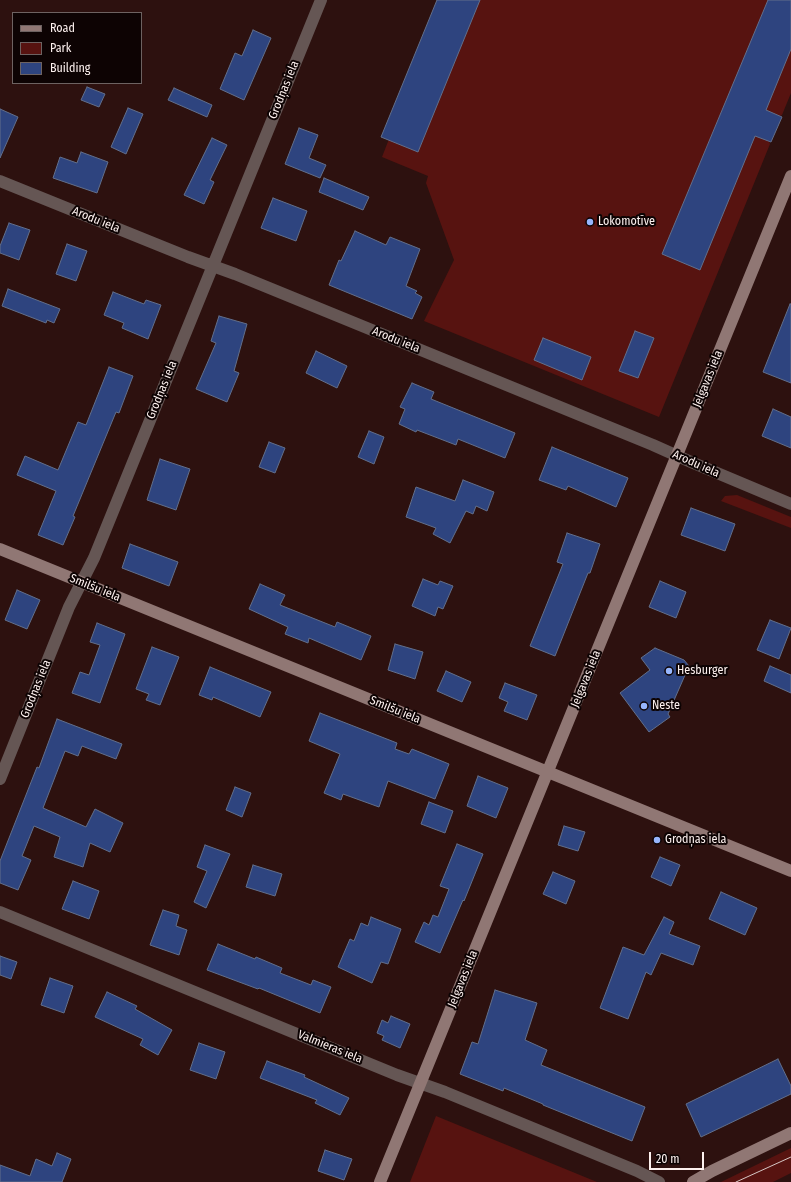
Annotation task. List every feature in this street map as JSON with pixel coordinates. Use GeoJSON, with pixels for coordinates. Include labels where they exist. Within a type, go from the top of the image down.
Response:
{"type":"FeatureCollection","features":[{"type":"Feature","properties":{"kind":"street","name":"Grodņas iela"},"geometry":{"type":"LineString","coordinates":[[0,779],[69,607],[94,558],[321,0]]}},
{"type":"Feature","properties":{"kind":"street","name":"Jelgavas iela"},"geometry":{"type":"LineString","coordinates":[[380,1182],[791,176]]}},
{"type":"Feature","properties":{"kind":"street","name":"Arodu iela"},"geometry":{"type":"LineString","coordinates":[[0,181],[235,274],[653,445],[791,504]]}},
{"type":"Feature","properties":{"kind":"street","name":"Smilšu iela"},"geometry":{"type":"LineString","coordinates":[[0,549],[791,871]]}},
{"type":"Feature","properties":{"kind":"street","name":"Valmieras iela"},"geometry":{"type":"LineString","coordinates":[[0,912],[637,1171],[659,1182]]}},
{"type":"Feature","properties":{"kind":"street"},"geometry":{"type":"LineString","coordinates":[[693,1182],[712,1171],[791,1133]]}},
{"type":"Feature","properties":{"kind":"green space","name":"Lokomotīve"},"geometry":{"type":"Polygon","coordinates":[[[443,0],[791,0],[791,93],[782,115],[777,117],[768,138],[770,144],[659,417],[424,321],[454,260],[426,183],[428,176],[382,157],[443,0]]]}},
{"type":"Feature","properties":{"kind":"green space"},"geometry":{"type":"Polygon","coordinates":[[[737,495],[791,517],[791,528],[721,501],[725,496],[737,495]]]}},
{"type":"Feature","properties":{"kind":"green space"},"geometry":{"type":"Polygon","coordinates":[[[436,1116],[597,1182],[410,1182],[436,1116]]]}},
{"type":"Feature","properties":{"kind":"green space"},"geometry":{"type":"Polygon","coordinates":[[[791,1148],[791,1173],[773,1182],[721,1182],[791,1148]]]}},
{"type":"Feature","properties":{"kind":"building"},"geometry":{"type":"Polygon","coordinates":[[[437,0],[480,0],[418,152],[381,137],[437,0]]]}},
{"type":"Feature","properties":{"kind":"building"},"geometry":{"type":"Polygon","coordinates":[[[768,0],[791,0],[791,49],[766,110],[782,117],[771,142],[755,136],[700,270],[662,254],[768,0]]]}},
{"type":"Feature","properties":{"kind":"building"},"geometry":{"type":"Polygon","coordinates":[[[253,30],[271,38],[244,100],[220,89],[235,53],[242,56],[253,30]]]}},
{"type":"Feature","properties":{"kind":"building"},"geometry":{"type":"Polygon","coordinates":[[[87,87],[105,94],[99,107],[81,100],[87,87]]]}},
{"type":"Feature","properties":{"kind":"building"},"geometry":{"type":"Polygon","coordinates":[[[174,88],[212,105],[207,117],[168,100],[174,88]]]}},
{"type":"Feature","properties":{"kind":"building"},"geometry":{"type":"Polygon","coordinates":[[[128,108],[143,114],[126,154],[111,147],[128,108]]]}},
{"type":"Feature","properties":{"kind":"building"},"geometry":{"type":"Polygon","coordinates":[[[0,109],[18,117],[0,158],[0,109]]]}},
{"type":"Feature","properties":{"kind":"building"},"geometry":{"type":"Polygon","coordinates":[[[299,128],[318,135],[309,158],[326,165],[320,178],[285,164],[299,128]]]}},
{"type":"Feature","properties":{"kind":"building"},"geometry":{"type":"Polygon","coordinates":[[[212,138],[227,145],[210,180],[214,182],[204,204],[184,195],[212,138]]]}},
{"type":"Feature","properties":{"kind":"building"},"geometry":{"type":"Polygon","coordinates":[[[81,152],[108,162],[97,193],[53,178],[60,157],[77,163],[81,152]]]}},
{"type":"Feature","properties":{"kind":"building"},"geometry":{"type":"Polygon","coordinates":[[[324,178],[369,197],[363,210],[319,192],[324,178]]]}},
{"type":"Feature","properties":{"kind":"building"},"geometry":{"type":"Polygon","coordinates":[[[273,198],[307,211],[296,241],[261,228],[273,198]]]}},
{"type":"Feature","properties":{"kind":"building"},"geometry":{"type":"Polygon","coordinates":[[[9,223],[30,230],[19,260],[0,253],[0,246],[9,223]]]}},
{"type":"Feature","properties":{"kind":"building"},"geometry":{"type":"Polygon","coordinates":[[[355,231],[386,245],[390,237],[420,249],[406,286],[417,291],[415,293],[422,297],[412,319],[329,285],[339,260],[341,261],[355,231]]]}},
{"type":"Feature","properties":{"kind":"building"},"geometry":{"type":"Polygon","coordinates":[[[67,244],[87,251],[76,281],[56,274],[67,244]]]}},
{"type":"Feature","properties":{"kind":"building"},"geometry":{"type":"Polygon","coordinates":[[[8,289],[60,309],[54,323],[47,320],[46,323],[2,306],[8,289]]]}},
{"type":"Feature","properties":{"kind":"building"},"geometry":{"type":"Polygon","coordinates":[[[113,292],[144,304],[146,300],[161,305],[148,339],[122,328],[124,323],[104,315],[113,292]]]}},
{"type":"Feature","properties":{"kind":"building"},"geometry":{"type":"Polygon","coordinates":[[[791,304],[791,383],[763,372],[791,304]]]}},
{"type":"Feature","properties":{"kind":"building"},"geometry":{"type":"Polygon","coordinates":[[[219,316],[247,324],[234,371],[239,373],[227,402],[196,389],[216,343],[211,341],[219,316]]]}},
{"type":"Feature","properties":{"kind":"building"},"geometry":{"type":"Polygon","coordinates":[[[635,331],[654,338],[638,378],[619,371],[635,331]]]}},
{"type":"Feature","properties":{"kind":"building"},"geometry":{"type":"Polygon","coordinates":[[[543,338],[591,357],[582,380],[534,360],[543,338]]]}},
{"type":"Feature","properties":{"kind":"building"},"geometry":{"type":"Polygon","coordinates":[[[316,351],[347,366],[337,388],[306,373],[316,351]]]}},
{"type":"Feature","properties":{"kind":"building"},"geometry":{"type":"Polygon","coordinates":[[[109,367],[133,376],[119,413],[116,412],[73,516],[75,517],[63,545],[38,535],[56,491],[17,475],[25,456],[58,470],[78,422],[86,425],[109,367]]]}},
{"type":"Feature","properties":{"kind":"building"},"geometry":{"type":"Polygon","coordinates":[[[412,383],[434,392],[431,399],[515,433],[505,458],[458,439],[456,445],[417,430],[416,432],[399,424],[405,409],[400,407],[412,383]]]}},
{"type":"Feature","properties":{"kind":"building"},"geometry":{"type":"Polygon","coordinates":[[[773,409],[791,417],[791,448],[762,436],[773,409]]]}},
{"type":"Feature","properties":{"kind":"building"},"geometry":{"type":"Polygon","coordinates":[[[369,431],[384,437],[374,464],[358,457],[369,431]]]}},
{"type":"Feature","properties":{"kind":"building"},"geometry":{"type":"Polygon","coordinates":[[[269,442],[285,448],[275,473],[259,467],[269,442]]]}},
{"type":"Feature","properties":{"kind":"building"},"geometry":{"type":"Polygon","coordinates":[[[552,447],[628,478],[616,507],[568,486],[566,490],[539,480],[552,447]]]}},
{"type":"Feature","properties":{"kind":"building"},"geometry":{"type":"Polygon","coordinates":[[[160,459],[190,469],[176,510],[147,500],[160,459]]]}},
{"type":"Feature","properties":{"kind":"building"},"geometry":{"type":"Polygon","coordinates":[[[463,480],[494,492],[487,511],[476,506],[473,514],[466,511],[450,543],[433,534],[436,528],[406,517],[416,487],[455,501],[463,480]]]}},
{"type":"Feature","properties":{"kind":"building"},"geometry":{"type":"Polygon","coordinates":[[[691,508],[735,524],[725,551],[681,535],[691,508]]]}},
{"type":"Feature","properties":{"kind":"building"},"geometry":{"type":"Polygon","coordinates":[[[567,533],[600,544],[590,573],[588,573],[555,656],[530,646],[563,564],[557,562],[567,533]]]}},
{"type":"Feature","properties":{"kind":"building"},"geometry":{"type":"Polygon","coordinates":[[[130,544],[178,562],[169,586],[122,568],[130,544]]]}},
{"type":"Feature","properties":{"kind":"building"},"geometry":{"type":"Polygon","coordinates":[[[423,579],[438,585],[440,581],[453,586],[443,609],[438,607],[435,616],[412,606],[423,579]]]}},
{"type":"Feature","properties":{"kind":"building"},"geometry":{"type":"Polygon","coordinates":[[[660,581],[686,592],[676,618],[649,607],[660,581]]]}},
{"type":"Feature","properties":{"kind":"building"},"geometry":{"type":"Polygon","coordinates":[[[260,584],[285,595],[280,605],[335,627],[337,622],[371,636],[361,660],[309,638],[308,643],[285,634],[288,627],[249,609],[260,584]]]}},
{"type":"Feature","properties":{"kind":"building"},"geometry":{"type":"Polygon","coordinates":[[[17,590],[40,600],[27,629],[5,620],[17,590]]]}},
{"type":"Feature","properties":{"kind":"building"},"geometry":{"type":"Polygon","coordinates":[[[770,620],[791,628],[779,659],[757,650],[770,620]]]}},
{"type":"Feature","properties":{"kind":"building"},"geometry":{"type":"Polygon","coordinates":[[[97,623],[125,634],[100,703],[72,693],[80,672],[89,675],[100,645],[90,642],[97,623]]]}},
{"type":"Feature","properties":{"kind":"building"},"geometry":{"type":"Polygon","coordinates":[[[395,644],[423,652],[415,679],[388,670],[395,644]]]}},
{"type":"Feature","properties":{"kind":"building"},"geometry":{"type":"Polygon","coordinates":[[[152,647],[179,657],[160,705],[146,700],[149,694],[136,689],[152,647]]]}},
{"type":"Feature","properties":{"kind":"building"},"geometry":{"type":"Polygon","coordinates":[[[655,648],[684,660],[689,666],[668,714],[670,717],[649,732],[620,693],[650,670],[641,658],[655,648]]]}},
{"type":"Feature","properties":{"kind":"building"},"geometry":{"type":"Polygon","coordinates":[[[770,666],[791,675],[791,693],[764,681],[770,666]]]}},
{"type":"Feature","properties":{"kind":"building"},"geometry":{"type":"Polygon","coordinates":[[[210,667],[271,692],[260,717],[213,697],[212,700],[199,695],[210,667]]]}},
{"type":"Feature","properties":{"kind":"building"},"geometry":{"type":"Polygon","coordinates":[[[446,671],[471,682],[462,702],[437,691],[446,671]]]}},
{"type":"Feature","properties":{"kind":"building"},"geometry":{"type":"Polygon","coordinates":[[[505,683],[537,695],[527,720],[504,711],[508,702],[499,698],[505,683]]]}},
{"type":"Feature","properties":{"kind":"building"},"geometry":{"type":"Polygon","coordinates":[[[320,713],[397,743],[395,749],[409,754],[412,749],[449,764],[435,799],[388,781],[379,807],[343,794],[341,800],[324,793],[340,754],[309,741],[320,713]]]}},
{"type":"Feature","properties":{"kind":"building"},"geometry":{"type":"Polygon","coordinates":[[[57,719],[122,744],[116,759],[82,746],[78,756],[65,751],[43,808],[86,827],[95,809],[123,823],[110,852],[90,843],[83,867],[54,857],[60,837],[34,826],[22,856],[31,860],[18,890],[0,883],[0,861],[37,767],[39,768],[57,719]]]}},
{"type":"Feature","properties":{"kind":"building"},"geometry":{"type":"Polygon","coordinates":[[[478,776],[508,788],[496,818],[467,806],[478,776]]]}},
{"type":"Feature","properties":{"kind":"building"},"geometry":{"type":"Polygon","coordinates":[[[235,787],[251,793],[242,817],[226,810],[235,787]]]}},
{"type":"Feature","properties":{"kind":"building"},"geometry":{"type":"Polygon","coordinates":[[[429,802],[453,811],[445,833],[421,824],[429,802]]]}},
{"type":"Feature","properties":{"kind":"building"},"geometry":{"type":"Polygon","coordinates":[[[564,826],[585,832],[578,851],[558,845],[564,826]]]}},
{"type":"Feature","properties":{"kind":"building"},"geometry":{"type":"Polygon","coordinates":[[[457,844],[483,854],[464,901],[463,900],[440,953],[415,942],[424,922],[429,925],[433,915],[438,917],[449,889],[440,886],[457,844]]]}},
{"type":"Feature","properties":{"kind":"building"},"geometry":{"type":"Polygon","coordinates":[[[205,845],[230,854],[206,908],[194,902],[207,871],[197,867],[205,845]]]}},
{"type":"Feature","properties":{"kind":"building"},"geometry":{"type":"Polygon","coordinates":[[[660,857],[680,865],[671,886],[651,877],[660,857]]]}},
{"type":"Feature","properties":{"kind":"building"},"geometry":{"type":"Polygon","coordinates":[[[253,865],[282,874],[275,896],[246,887],[253,865]]]}},
{"type":"Feature","properties":{"kind":"building"},"geometry":{"type":"Polygon","coordinates":[[[553,872],[575,881],[566,904],[543,894],[553,872]]]}},
{"type":"Feature","properties":{"kind":"building"},"geometry":{"type":"Polygon","coordinates":[[[73,881],[99,891],[89,919],[62,909],[73,881]]]}},
{"type":"Feature","properties":{"kind":"building"},"geometry":{"type":"Polygon","coordinates":[[[721,892],[757,908],[745,935],[709,919],[721,892]]]}},
{"type":"Feature","properties":{"kind":"building"},"geometry":{"type":"Polygon","coordinates":[[[163,910],[179,915],[176,926],[187,930],[179,955],[150,945],[163,910]]]}},
{"type":"Feature","properties":{"kind":"building"},"geometry":{"type":"Polygon","coordinates":[[[371,917],[401,929],[388,964],[381,962],[372,983],[338,967],[350,939],[354,941],[361,923],[368,926],[371,917]]]}},
{"type":"Feature","properties":{"kind":"building"},"geometry":{"type":"Polygon","coordinates":[[[664,917],[674,922],[669,934],[700,946],[693,965],[661,953],[651,975],[646,972],[628,1019],[600,1008],[623,947],[644,955],[664,917]]]}},
{"type":"Feature","properties":{"kind":"building"},"geometry":{"type":"Polygon","coordinates":[[[218,944],[282,968],[280,973],[311,985],[313,980],[331,987],[320,1013],[259,988],[258,989],[207,970],[218,944]]]}},
{"type":"Feature","properties":{"kind":"building"},"geometry":{"type":"Polygon","coordinates":[[[0,956],[17,962],[11,979],[0,975],[0,956]]]}},
{"type":"Feature","properties":{"kind":"building"},"geometry":{"type":"Polygon","coordinates":[[[50,978],[73,986],[64,1013],[41,1005],[50,978]]]}},
{"type":"Feature","properties":{"kind":"building"},"geometry":{"type":"Polygon","coordinates":[[[495,990],[537,1003],[525,1040],[547,1050],[541,1065],[645,1107],[632,1141],[504,1088],[503,1091],[460,1074],[472,1042],[478,1044],[495,990]]]}},
{"type":"Feature","properties":{"kind":"building"},"geometry":{"type":"Polygon","coordinates":[[[107,992],[137,1006],[135,1009],[172,1030],[158,1055],[140,1045],[143,1039],[95,1017],[107,992]]]}},
{"type":"Feature","properties":{"kind":"building"},"geometry":{"type":"Polygon","coordinates":[[[391,1016],[410,1024],[400,1048],[382,1040],[384,1036],[377,1033],[382,1020],[388,1023],[391,1016]]]}},
{"type":"Feature","properties":{"kind":"building"},"geometry":{"type":"Polygon","coordinates":[[[199,1043],[225,1052],[216,1079],[190,1070],[199,1043]]]}},
{"type":"Feature","properties":{"kind":"building"},"geometry":{"type":"Polygon","coordinates":[[[778,1059],[791,1086],[791,1094],[701,1137],[686,1104],[778,1059]]]}},
{"type":"Feature","properties":{"kind":"building"},"geometry":{"type":"Polygon","coordinates":[[[267,1061],[305,1075],[304,1077],[349,1098],[340,1115],[315,1103],[317,1100],[260,1078],[267,1061]]]}},
{"type":"Feature","properties":{"kind":"building"},"geometry":{"type":"Polygon","coordinates":[[[325,1150],[352,1159],[344,1180],[318,1171],[325,1150]]]}},
{"type":"Feature","properties":{"kind":"building"},"geometry":{"type":"Polygon","coordinates":[[[57,1153],[71,1159],[62,1182],[0,1182],[0,1165],[30,1176],[36,1159],[52,1166],[57,1153]]]}},
{"type":"Feature","properties":{"kind":"tram line"},"geometry":{"type":"LineString","coordinates":[[736,1182],[791,1157]]}},
{"type":"Feature","properties":{"kind":"place","name":"Lokomotīve"},"geometry":{"type":"Point","coordinates":[590,222]}},
{"type":"Feature","properties":{"kind":"place","name":"Hesburger"},"geometry":{"type":"Point","coordinates":[669,671]}},
{"type":"Feature","properties":{"kind":"place","name":"Neste"},"geometry":{"type":"Point","coordinates":[644,706]}},
{"type":"Feature","properties":{"kind":"place","name":"Grodņas iela"},"geometry":{"type":"Point","coordinates":[657,840]}}]}
